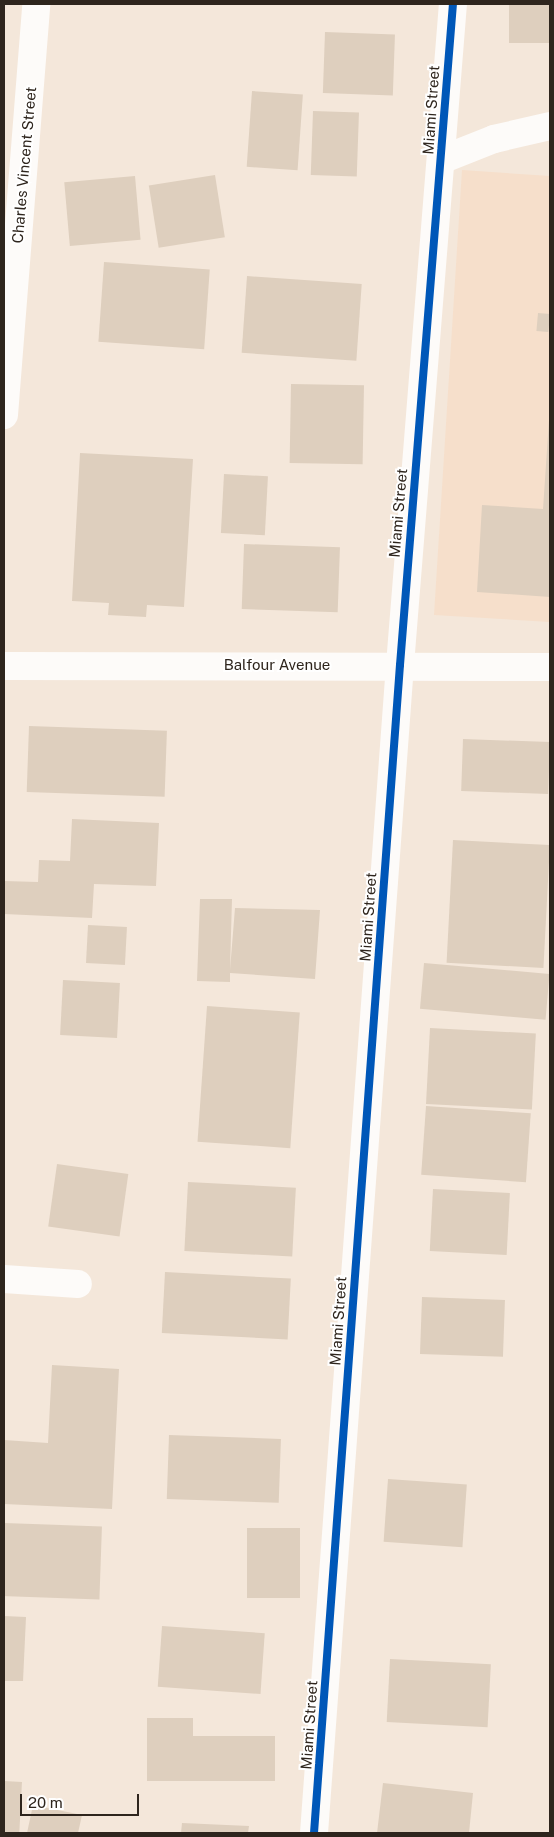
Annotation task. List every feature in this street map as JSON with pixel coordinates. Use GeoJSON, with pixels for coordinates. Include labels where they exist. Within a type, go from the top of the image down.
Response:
{"type":"FeatureCollection","features":[{"type":"Feature","properties":{"kind":"street","name":"Charles Vincent Street"},"geometry":{"type":"LineString","coordinates":[[4,415],[36,4]]}},
{"type":"Feature","properties":{"kind":"street","name":"Miami Street"},"geometry":{"type":"LineString","coordinates":[[314,1833],[400,665],[453,4]]}},
{"type":"Feature","properties":{"kind":"street"},"geometry":{"type":"LineString","coordinates":[[440,160],[494,139],[550,126]]}},
{"type":"Feature","properties":{"kind":"street","name":"Balfour Avenue"},"geometry":{"type":"LineString","coordinates":[[4,666],[400,665],[550,667]]}},
{"type":"Feature","properties":{"kind":"street"},"geometry":{"type":"LineString","coordinates":[[4,1280],[78,1284]]}},
{"type":"Feature","properties":{"kind":"shaded area"},"geometry":{"type":"Polygon","coordinates":[[[462,170],[550,176],[550,622],[434,615],[462,170]]]}},
{"type":"Feature","properties":{"kind":"building"},"geometry":{"type":"Polygon","coordinates":[[[509,4],[550,4],[550,43],[509,43],[509,4]]]}},
{"type":"Feature","properties":{"kind":"building"},"geometry":{"type":"Polygon","coordinates":[[[325,32],[395,34],[393,95],[323,93],[325,32]]]}},
{"type":"Feature","properties":{"kind":"building"},"geometry":{"type":"Polygon","coordinates":[[[252,91],[303,95],[298,170],[247,167],[252,91]]]}},
{"type":"Feature","properties":{"kind":"building"},"geometry":{"type":"Polygon","coordinates":[[[313,111],[359,113],[357,177],[311,175],[313,111]]]}},
{"type":"Feature","properties":{"kind":"building"},"geometry":{"type":"Polygon","coordinates":[[[215,175],[225,237],[159,248],[149,185],[215,175]]]}},
{"type":"Feature","properties":{"kind":"building"},"geometry":{"type":"Polygon","coordinates":[[[135,176],[141,240],[70,246],[64,182],[135,176]]]}},
{"type":"Feature","properties":{"kind":"building"},"geometry":{"type":"Polygon","coordinates":[[[104,262],[210,269],[204,349],[98,342],[104,262]]]}},
{"type":"Feature","properties":{"kind":"building"},"geometry":{"type":"Polygon","coordinates":[[[247,276],[362,284],[356,361],[242,353],[247,276]]]}},
{"type":"Feature","properties":{"kind":"building"},"geometry":{"type":"Polygon","coordinates":[[[538,313],[550,314],[548,332],[536,331],[538,313]]]}},
{"type":"Feature","properties":{"kind":"building"},"geometry":{"type":"Polygon","coordinates":[[[291,384],[364,385],[363,464],[290,463],[291,384]]]}},
{"type":"Feature","properties":{"kind":"building"},"geometry":{"type":"Polygon","coordinates":[[[549,420],[550,597],[477,592],[482,505],[543,509],[549,420]]]}},
{"type":"Feature","properties":{"kind":"building"},"geometry":{"type":"Polygon","coordinates":[[[80,453],[193,459],[184,607],[147,605],[146,617],[108,615],[109,603],[72,601],[80,453]]]}},
{"type":"Feature","properties":{"kind":"building"},"geometry":{"type":"Polygon","coordinates":[[[224,474],[268,476],[265,535],[221,533],[224,474]]]}},
{"type":"Feature","properties":{"kind":"building"},"geometry":{"type":"Polygon","coordinates":[[[244,544],[340,547],[338,612],[242,609],[244,544]]]}},
{"type":"Feature","properties":{"kind":"building"},"geometry":{"type":"Polygon","coordinates":[[[29,726],[167,731],[165,797],[27,792],[29,726]]]}},
{"type":"Feature","properties":{"kind":"building"},"geometry":{"type":"Polygon","coordinates":[[[463,739],[550,742],[548,794],[461,791],[463,739]]]}},
{"type":"Feature","properties":{"kind":"building"},"geometry":{"type":"Polygon","coordinates":[[[72,819],[159,823],[156,886],[94,884],[92,918],[4,914],[4,881],[38,882],[39,860],[70,861],[72,819]]]}},
{"type":"Feature","properties":{"kind":"building"},"geometry":{"type":"Polygon","coordinates":[[[453,840],[550,845],[543,968],[447,963],[453,840]]]}},
{"type":"Feature","properties":{"kind":"building"},"geometry":{"type":"Polygon","coordinates":[[[200,899],[232,899],[230,970],[235,908],[320,910],[315,979],[230,973],[230,982],[197,981],[200,899]]]}},
{"type":"Feature","properties":{"kind":"building"},"geometry":{"type":"Polygon","coordinates":[[[88,925],[127,927],[125,965],[86,963],[88,925]]]}},
{"type":"Feature","properties":{"kind":"building"},"geometry":{"type":"Polygon","coordinates":[[[424,963],[550,974],[546,1020],[420,1009],[424,963]]]}},
{"type":"Feature","properties":{"kind":"building"},"geometry":{"type":"Polygon","coordinates":[[[63,980],[120,983],[117,1038],[60,1035],[63,980]]]}},
{"type":"Feature","properties":{"kind":"building"},"geometry":{"type":"Polygon","coordinates":[[[207,1006],[300,1012],[290,1148],[198,1142],[207,1006]]]}},
{"type":"Feature","properties":{"kind":"building"},"geometry":{"type":"Polygon","coordinates":[[[430,1028],[536,1034],[532,1109],[426,1104],[430,1028]]]}},
{"type":"Feature","properties":{"kind":"building"},"geometry":{"type":"Polygon","coordinates":[[[426,1106],[531,1113],[526,1182],[421,1175],[426,1106]]]}},
{"type":"Feature","properties":{"kind":"building"},"geometry":{"type":"Polygon","coordinates":[[[57,1164],[128,1174],[120,1236],[48,1226],[57,1164]]]}},
{"type":"Feature","properties":{"kind":"building"},"geometry":{"type":"Polygon","coordinates":[[[188,1182],[296,1188],[292,1257],[184,1251],[188,1182]]]}},
{"type":"Feature","properties":{"kind":"building"},"geometry":{"type":"Polygon","coordinates":[[[433,1189],[510,1193],[507,1255],[430,1251],[433,1189]]]}},
{"type":"Feature","properties":{"kind":"building"},"geometry":{"type":"Polygon","coordinates":[[[165,1272],[291,1279],[288,1340],[162,1333],[165,1272]]]}},
{"type":"Feature","properties":{"kind":"building"},"geometry":{"type":"Polygon","coordinates":[[[422,1297],[505,1300],[503,1357],[420,1354],[422,1297]]]}},
{"type":"Feature","properties":{"kind":"building"},"geometry":{"type":"Polygon","coordinates":[[[52,1365],[119,1369],[112,1509],[4,1504],[4,1440],[48,1443],[52,1365]]]}},
{"type":"Feature","properties":{"kind":"building"},"geometry":{"type":"Polygon","coordinates":[[[169,1435],[281,1439],[279,1503],[167,1499],[169,1435]]]}},
{"type":"Feature","properties":{"kind":"building"},"geometry":{"type":"Polygon","coordinates":[[[388,1479],[467,1485],[462,1547],[384,1542],[388,1479]]]}},
{"type":"Feature","properties":{"kind":"building"},"geometry":{"type":"Polygon","coordinates":[[[4,1523],[102,1526],[99,1599],[4,1596],[4,1523]]]}},
{"type":"Feature","properties":{"kind":"building"},"geometry":{"type":"Polygon","coordinates":[[[247,1528],[300,1528],[300,1598],[247,1598],[247,1528]]]}},
{"type":"Feature","properties":{"kind":"building"},"geometry":{"type":"Polygon","coordinates":[[[4,1616],[26,1617],[23,1681],[4,1681],[4,1616]]]}},
{"type":"Feature","properties":{"kind":"building"},"geometry":{"type":"Polygon","coordinates":[[[162,1626],[265,1633],[260,1694],[158,1687],[162,1626]]]}},
{"type":"Feature","properties":{"kind":"building"},"geometry":{"type":"Polygon","coordinates":[[[390,1659],[491,1664],[488,1727],[387,1722],[390,1659]]]}},
{"type":"Feature","properties":{"kind":"building"},"geometry":{"type":"Polygon","coordinates":[[[147,1718],[193,1718],[193,1736],[275,1736],[275,1781],[147,1781],[147,1718]]]}},
{"type":"Feature","properties":{"kind":"building"},"geometry":{"type":"Polygon","coordinates":[[[4,1781],[22,1782],[19,1833],[4,1833],[4,1781]]]}},
{"type":"Feature","properties":{"kind":"building"},"geometry":{"type":"Polygon","coordinates":[[[383,1783],[473,1793],[469,1833],[377,1833],[383,1783]]]}},
{"type":"Feature","properties":{"kind":"building"},"geometry":{"type":"Polygon","coordinates":[[[33,1805],[82,1815],[78,1833],[27,1833],[33,1805]]]}},
{"type":"Feature","properties":{"kind":"building"},"geometry":{"type":"Polygon","coordinates":[[[182,1823],[249,1826],[248,1833],[181,1833],[182,1823]]]}},
{"type":"Feature","properties":{"kind":"cycle path"},"geometry":{"type":"LineString","coordinates":[[314,1833],[400,665],[453,4]]}}]}
